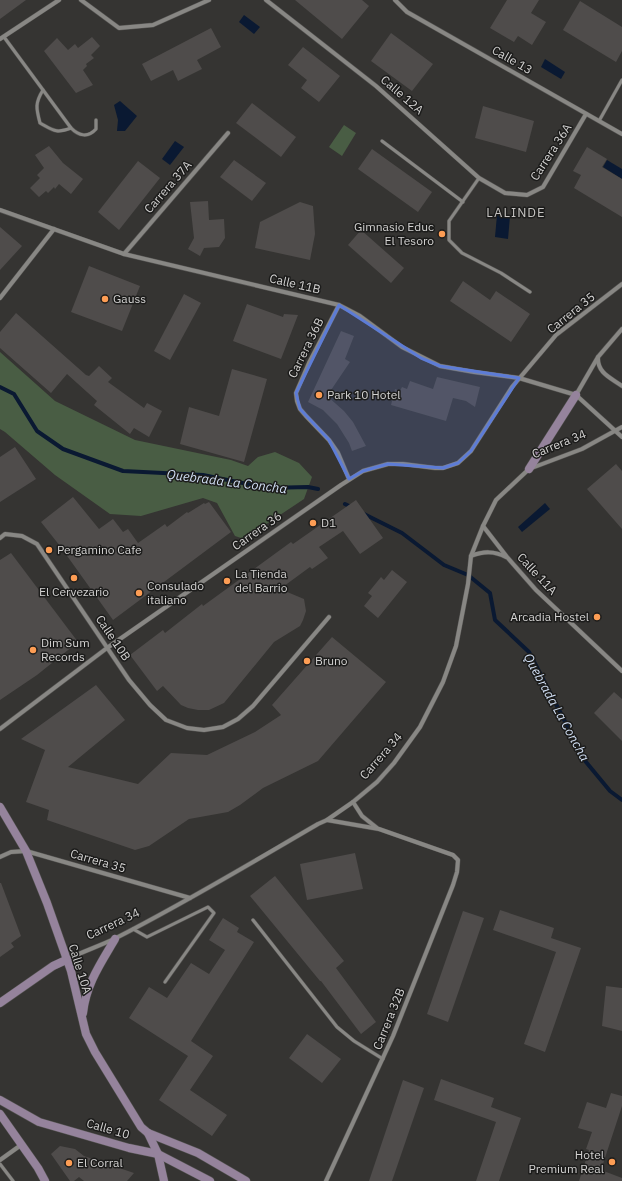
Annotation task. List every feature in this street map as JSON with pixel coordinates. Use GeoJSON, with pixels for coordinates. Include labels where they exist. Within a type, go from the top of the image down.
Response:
{"type":"FeatureCollection","features":[{"type":"Feature","properties":{"kind":"main road"},"geometry":{"type":"LineString","coordinates":[[529,469],[576,395]]}},
{"type":"Feature","properties":{"kind":"main road","name":"Calle 10A"},"geometry":{"type":"LineString","coordinates":[[0,806],[26,851],[47,903],[70,971],[86,1034],[95,1052],[141,1127],[148,1133]]}},
{"type":"Feature","properties":{"kind":"main road"},"geometry":{"type":"LineString","coordinates":[[82,1018],[84,1001],[89,985],[115,939]]}},
{"type":"Feature","properties":{"kind":"main road","name":"Carrera 34"},"geometry":{"type":"LineString","coordinates":[[0,1003],[53,966],[66,960]]}},
{"type":"Feature","properties":{"kind":"main road","name":"Calle 10"},"geometry":{"type":"LineString","coordinates":[[0,1100],[39,1122],[129,1148],[158,1154],[205,1180]]}},
{"type":"Feature","properties":{"kind":"main road"},"geometry":{"type":"LineString","coordinates":[[0,1114],[38,1168],[45,1181]]}},
{"type":"Feature","properties":{"kind":"main road"},"geometry":{"type":"LineString","coordinates":[[148,1133],[158,1154],[164,1181]]}},
{"type":"Feature","properties":{"kind":"main road","name":"Calle 10"},"geometry":{"type":"LineString","coordinates":[[148,1133],[198,1153],[246,1181]]}},
{"type":"Feature","properties":{"kind":"street"},"geometry":{"type":"LineString","coordinates":[[2,38],[59,0]]}},
{"type":"Feature","properties":{"kind":"street"},"geometry":{"type":"LineString","coordinates":[[82,0],[119,28],[153,25],[209,0]]}},
{"type":"Feature","properties":{"kind":"street","name":"Calle 12A"},"geometry":{"type":"LineString","coordinates":[[266,0],[376,86],[479,178],[505,193],[527,195]]}},
{"type":"Feature","properties":{"kind":"street","name":"Calle 13"},"geometry":{"type":"LineString","coordinates":[[395,0],[408,12],[622,134]]}},
{"type":"Feature","properties":{"kind":"street","name":"Carrera 36A"},"geometry":{"type":"LineString","coordinates":[[527,195],[543,187],[586,114]]}},
{"type":"Feature","properties":{"kind":"street","name":"Carrera 37A"},"geometry":{"type":"LineString","coordinates":[[124,254],[228,133]]}},
{"type":"Feature","properties":{"kind":"street","name":"Calle 11B"},"geometry":{"type":"LineString","coordinates":[[0,210],[124,254],[338,305],[360,316],[402,348],[440,366],[519,378],[576,395],[622,438]]}},
{"type":"Feature","properties":{"kind":"street"},"geometry":{"type":"LineString","coordinates":[[0,298],[54,229]]}},
{"type":"Feature","properties":{"kind":"street","name":"Carrera 35"},"geometry":{"type":"LineString","coordinates":[[519,378],[556,335],[622,284]]}},
{"type":"Feature","properties":{"kind":"street","name":"Carrera 36B"},"geometry":{"type":"LineString","coordinates":[[338,305],[296,393],[300,409],[329,440],[338,453],[349,479]]}},
{"type":"Feature","properties":{"kind":"street"},"geometry":{"type":"LineString","coordinates":[[576,395],[598,356],[622,329]]}},
{"type":"Feature","properties":{"kind":"street"},"geometry":{"type":"LineString","coordinates":[[598,356],[598,365],[600,370],[622,386]]}},
{"type":"Feature","properties":{"kind":"street","name":"Carrera 36"},"geometry":{"type":"LineString","coordinates":[[0,729],[107,648],[349,479],[363,471],[388,464],[404,464],[439,468],[458,463],[471,451],[519,378]]}},
{"type":"Feature","properties":{"kind":"street","name":"Carrera 34"},"geometry":{"type":"LineString","coordinates":[[66,960],[80,952],[115,939],[191,898],[318,824],[328,820],[377,782],[394,763],[420,727],[443,682],[456,646],[468,584],[471,556],[483,526],[496,500],[529,469],[582,449],[622,427]]}},
{"type":"Feature","properties":{"kind":"street","name":"Calle 11A"},"geometry":{"type":"LineString","coordinates":[[483,526],[507,557],[536,590],[622,671]]}},
{"type":"Feature","properties":{"kind":"street","name":"Calle 10B"},"geometry":{"type":"LineString","coordinates":[[0,538],[5,534],[22,536],[37,544],[129,680],[150,705],[166,720],[187,728],[204,730],[223,727],[238,719],[253,706],[329,617]]}},
{"type":"Feature","properties":{"kind":"street","name":"Calle 11A"},"geometry":{"type":"LineString","coordinates":[[471,556],[478,553],[488,552],[499,553],[507,557]]}},
{"type":"Feature","properties":{"kind":"street"},"geometry":{"type":"LineString","coordinates":[[353,802],[362,816],[369,823],[380,829]]}},
{"type":"Feature","properties":{"kind":"street"},"geometry":{"type":"LineString","coordinates":[[328,820],[380,829]]}},
{"type":"Feature","properties":{"kind":"street","name":"Carrera 32B"},"geometry":{"type":"LineString","coordinates":[[326,1181],[384,1059],[457,872],[458,860],[453,855],[380,829]]}},
{"type":"Feature","properties":{"kind":"street","name":"Carrera 35"},"geometry":{"type":"LineString","coordinates":[[0,857],[11,852],[26,851],[191,898]]}},
{"type":"Feature","properties":{"kind":"street"},"geometry":{"type":"LineString","coordinates":[[0,1160],[21,1145]]}},
{"type":"Feature","properties":{"kind":"lane"},"geometry":{"type":"LineString","coordinates":[[2,38],[76,133],[84,136],[92,133],[96,129],[96,120]]}},
{"type":"Feature","properties":{"kind":"lane"},"geometry":{"type":"LineString","coordinates":[[599,121],[622,80]]}},
{"type":"Feature","properties":{"kind":"lane"},"geometry":{"type":"LineString","coordinates":[[43,90],[37,100],[36,109],[40,123],[52,130],[61,132],[71,128]]}},
{"type":"Feature","properties":{"kind":"lane"},"geometry":{"type":"LineString","coordinates":[[382,141],[462,202]]}},
{"type":"Feature","properties":{"kind":"lane"},"geometry":{"type":"LineString","coordinates":[[479,178],[449,221],[449,240],[462,253],[501,273],[530,292]]}},
{"type":"Feature","properties":{"kind":"lane"},"geometry":{"type":"LineString","coordinates":[[133,929],[148,937],[208,907],[214,914],[165,982]]}},
{"type":"Feature","properties":{"kind":"lane"},"geometry":{"type":"LineString","coordinates":[[253,920],[337,1027],[354,1041],[384,1059]]}},
{"type":"Feature","properties":{"kind":"lane"},"geometry":{"type":"LineString","coordinates":[[0,1164],[13,1181]]}},
{"type":"Feature","properties":{"kind":"highlighted area"},"geometry":{"type":"Polygon","coordinates":[[[339,305],[421,358],[440,366],[519,378],[471,451],[458,463],[443,468],[388,464],[363,471],[349,479],[329,440],[300,409],[296,393],[339,305]]]}},
{"type":"Feature","properties":{"kind":"green space"},"geometry":{"type":"Polygon","coordinates":[[[344,125],[356,133],[342,156],[329,147],[344,125]]]}},
{"type":"Feature","properties":{"kind":"green space"},"geometry":{"type":"Polygon","coordinates":[[[0,352],[55,401],[135,440],[231,460],[248,466],[258,457],[275,452],[299,463],[312,477],[304,499],[244,539],[235,536],[217,503],[203,498],[141,516],[110,514],[55,475],[0,429],[0,352]]]}},
{"type":"Feature","properties":{"kind":"water"},"geometry":{"type":"Polygon","coordinates":[[[244,15],[260,27],[254,34],[239,22],[244,15]]]}},
{"type":"Feature","properties":{"kind":"water"},"geometry":{"type":"Polygon","coordinates":[[[545,59],[565,72],[561,79],[541,67],[545,59]]]}},
{"type":"Feature","properties":{"kind":"water"},"geometry":{"type":"Polygon","coordinates":[[[120,101],[137,116],[125,131],[117,131],[118,120],[114,105],[120,101]]]}},
{"type":"Feature","properties":{"kind":"water"},"geometry":{"type":"Polygon","coordinates":[[[175,141],[184,147],[170,165],[162,159],[175,141]]]}},
{"type":"Feature","properties":{"kind":"water"},"geometry":{"type":"Polygon","coordinates":[[[607,160],[622,169],[622,179],[603,167],[607,160]]]}},
{"type":"Feature","properties":{"kind":"water"},"geometry":{"type":"Polygon","coordinates":[[[497,215],[510,216],[508,239],[495,237],[497,215]]]}},
{"type":"Feature","properties":{"kind":"water"},"geometry":{"type":"Polygon","coordinates":[[[545,503],[550,509],[522,532],[518,527],[545,503]]]}},
{"type":"Feature","properties":{"kind":"building"},"geometry":{"type":"Polygon","coordinates":[[[0,0],[26,0],[0,19],[0,0]]]}},
{"type":"Feature","properties":{"kind":"building"},"geometry":{"type":"Polygon","coordinates":[[[295,0],[362,0],[369,6],[342,39],[295,0]]]}},
{"type":"Feature","properties":{"kind":"building"},"geometry":{"type":"Polygon","coordinates":[[[507,0],[539,0],[531,13],[546,22],[532,45],[518,36],[514,42],[490,28],[507,0]]]}},
{"type":"Feature","properties":{"kind":"building"},"geometry":{"type":"Polygon","coordinates":[[[580,1],[622,27],[622,51],[616,62],[563,30],[580,1]]]}},
{"type":"Feature","properties":{"kind":"building"},"geometry":{"type":"Polygon","coordinates":[[[211,28],[221,47],[197,60],[202,69],[178,81],[173,70],[151,81],[142,64],[211,28]]]}},
{"type":"Feature","properties":{"kind":"building"},"geometry":{"type":"Polygon","coordinates":[[[391,33],[433,64],[412,91],[371,61],[391,33]]]}},
{"type":"Feature","properties":{"kind":"building"},"geometry":{"type":"Polygon","coordinates":[[[92,37],[100,46],[91,55],[94,58],[86,64],[87,66],[83,70],[93,85],[76,93],[44,51],[57,38],[68,50],[75,44],[78,48],[92,37]]]}},
{"type":"Feature","properties":{"kind":"building"},"geometry":{"type":"Polygon","coordinates":[[[303,47],[340,76],[319,102],[301,88],[307,80],[288,65],[303,47]]]}},
{"type":"Feature","properties":{"kind":"building"},"geometry":{"type":"Polygon","coordinates":[[[252,103],[296,137],[281,157],[236,123],[252,103]]]}},
{"type":"Feature","properties":{"kind":"building"},"geometry":{"type":"Polygon","coordinates":[[[483,106],[534,121],[526,152],[475,138],[483,106]]]}},
{"type":"Feature","properties":{"kind":"building"},"geometry":{"type":"Polygon","coordinates":[[[49,146],[63,163],[83,179],[71,194],[59,184],[55,189],[54,187],[48,193],[46,191],[39,197],[30,188],[40,178],[37,175],[44,168],[35,155],[49,146]]]}},
{"type":"Feature","properties":{"kind":"building"},"geometry":{"type":"Polygon","coordinates":[[[587,147],[607,159],[602,167],[622,179],[622,217],[574,188],[581,175],[573,171],[587,147]]]}},
{"type":"Feature","properties":{"kind":"building"},"geometry":{"type":"Polygon","coordinates":[[[372,149],[432,192],[418,212],[358,169],[372,149]]]}},
{"type":"Feature","properties":{"kind":"building"},"geometry":{"type":"Polygon","coordinates":[[[234,160],[266,183],[252,201],[220,177],[234,160]]]}},
{"type":"Feature","properties":{"kind":"building"},"geometry":{"type":"Polygon","coordinates":[[[138,161],[160,178],[119,230],[98,212],[138,161]]]}},
{"type":"Feature","properties":{"kind":"building"},"geometry":{"type":"Polygon","coordinates":[[[208,201],[209,220],[224,219],[225,238],[219,247],[204,248],[200,256],[188,249],[194,238],[190,202],[208,201]]]}},
{"type":"Feature","properties":{"kind":"building"},"geometry":{"type":"Polygon","coordinates":[[[300,202],[313,206],[315,234],[310,260],[255,248],[260,222],[300,202]]]}},
{"type":"Feature","properties":{"kind":"building"},"geometry":{"type":"Polygon","coordinates":[[[0,227],[22,246],[0,270],[0,227]]]}},
{"type":"Feature","properties":{"kind":"building"},"geometry":{"type":"Polygon","coordinates":[[[361,230],[404,268],[391,283],[348,245],[361,230]]]}},
{"type":"Feature","properties":{"kind":"building","name":"Gauss"},"geometry":{"type":"Polygon","coordinates":[[[89,266],[140,286],[122,331],[71,312],[89,266]]]}},
{"type":"Feature","properties":{"kind":"building"},"geometry":{"type":"Polygon","coordinates":[[[463,281],[490,300],[496,291],[530,314],[511,342],[450,301],[463,281]]]}},
{"type":"Feature","properties":{"kind":"building"},"geometry":{"type":"Polygon","coordinates":[[[184,294],[201,303],[170,360],[154,351],[184,294]]]}},
{"type":"Feature","properties":{"kind":"building"},"geometry":{"type":"Polygon","coordinates":[[[247,304],[283,317],[284,314],[298,315],[281,359],[233,341],[247,304]]]}},
{"type":"Feature","properties":{"kind":"building"},"geometry":{"type":"Polygon","coordinates":[[[16,313],[86,375],[89,376],[99,366],[112,378],[108,382],[144,408],[147,403],[162,411],[149,437],[134,428],[130,434],[94,405],[97,401],[67,374],[51,393],[0,348],[0,332],[16,313]]]}},
{"type":"Feature","properties":{"kind":"building"},"geometry":{"type":"Polygon","coordinates":[[[341,331],[354,336],[345,359],[350,362],[327,396],[344,411],[353,422],[366,446],[352,451],[349,443],[337,424],[323,410],[308,402],[341,331]]]}},
{"type":"Feature","properties":{"kind":"building"},"geometry":{"type":"Polygon","coordinates":[[[232,369],[267,379],[244,462],[180,444],[189,407],[219,416],[232,369]]]}},
{"type":"Feature","properties":{"kind":"building"},"geometry":{"type":"Polygon","coordinates":[[[437,377],[480,387],[475,407],[466,401],[453,398],[446,421],[391,405],[395,389],[400,391],[402,387],[407,389],[410,381],[433,389],[437,377]]]}},
{"type":"Feature","properties":{"kind":"building"},"geometry":{"type":"Polygon","coordinates":[[[15,447],[36,479],[0,502],[0,457],[15,447]]]}},
{"type":"Feature","properties":{"kind":"building"},"geometry":{"type":"Polygon","coordinates":[[[616,464],[622,471],[622,529],[587,489],[616,464]]]}},
{"type":"Feature","properties":{"kind":"building"},"geometry":{"type":"Polygon","coordinates":[[[73,497],[99,529],[113,519],[123,532],[128,529],[138,543],[165,524],[167,527],[187,512],[188,513],[204,503],[209,502],[231,532],[113,620],[41,522],[73,497]]]}},
{"type":"Feature","properties":{"kind":"building"},"geometry":{"type":"Polygon","coordinates":[[[356,500],[383,538],[360,554],[343,531],[319,547],[328,558],[312,569],[310,567],[280,589],[304,599],[306,611],[300,626],[274,642],[224,703],[209,710],[198,710],[181,705],[163,686],[157,691],[130,655],[163,630],[165,633],[202,604],[203,606],[291,542],[293,544],[356,500]]]}},
{"type":"Feature","properties":{"kind":"building"},"geometry":{"type":"Polygon","coordinates":[[[11,553],[78,642],[37,675],[0,700],[0,560],[11,553]]]}},
{"type":"Feature","properties":{"kind":"building"},"geometry":{"type":"Polygon","coordinates":[[[392,570],[407,582],[378,618],[364,606],[372,596],[368,593],[381,577],[384,580],[392,570]]]}},
{"type":"Feature","properties":{"kind":"building"},"geometry":{"type":"Polygon","coordinates":[[[332,637],[386,682],[318,761],[263,788],[228,812],[189,819],[149,846],[135,850],[47,820],[49,810],[26,802],[45,750],[21,739],[96,685],[125,720],[68,767],[138,784],[171,753],[207,755],[255,732],[281,715],[272,705],[332,637]]]}},
{"type":"Feature","properties":{"kind":"building"},"geometry":{"type":"Polygon","coordinates":[[[614,692],[622,699],[622,741],[594,713],[614,692]]]}},
{"type":"Feature","properties":{"kind":"building"},"geometry":{"type":"Polygon","coordinates":[[[355,853],[363,889],[307,900],[300,864],[355,853]]]}},
{"type":"Feature","properties":{"kind":"building"},"geometry":{"type":"Polygon","coordinates":[[[275,876],[344,961],[336,968],[376,1022],[361,1034],[321,981],[250,896],[275,876]]]}},
{"type":"Feature","properties":{"kind":"building"},"geometry":{"type":"Polygon","coordinates":[[[0,883],[21,936],[11,943],[14,947],[0,957],[0,883]]]}},
{"type":"Feature","properties":{"kind":"building"},"geometry":{"type":"Polygon","coordinates":[[[500,910],[554,928],[551,938],[581,948],[545,1052],[524,1044],[556,952],[493,930],[500,910]]]}},
{"type":"Feature","properties":{"kind":"building"},"geometry":{"type":"Polygon","coordinates":[[[463,911],[484,918],[448,1022],[427,1014],[463,911]]]}},
{"type":"Feature","properties":{"kind":"building"},"geometry":{"type":"Polygon","coordinates":[[[223,918],[239,928],[237,932],[254,942],[191,1041],[213,1056],[190,1090],[227,1115],[212,1136],[159,1100],[188,1056],[129,1018],[149,987],[167,998],[191,963],[209,974],[225,950],[209,940],[223,918]]]}},
{"type":"Feature","properties":{"kind":"building"},"geometry":{"type":"Polygon","coordinates":[[[606,986],[622,988],[622,1031],[602,1026],[606,986]]]}},
{"type":"Feature","properties":{"kind":"building"},"geometry":{"type":"Polygon","coordinates":[[[307,1034],[341,1059],[322,1083],[289,1058],[307,1034]]]}},
{"type":"Feature","properties":{"kind":"building"},"geometry":{"type":"Polygon","coordinates":[[[441,1079],[494,1098],[491,1107],[521,1118],[499,1181],[476,1181],[496,1122],[434,1100],[441,1079]]]}},
{"type":"Feature","properties":{"kind":"building"},"geometry":{"type":"Polygon","coordinates":[[[403,1080],[424,1088],[392,1181],[369,1181],[403,1080]]]}},
{"type":"Feature","properties":{"kind":"building"},"geometry":{"type":"Polygon","coordinates":[[[611,1093],[622,1096],[622,1106],[601,1170],[622,1178],[622,1181],[579,1181],[589,1150],[586,1149],[592,1132],[578,1128],[587,1102],[606,1108],[611,1093]]]}},
{"type":"Feature","properties":{"kind":"building"},"geometry":{"type":"Polygon","coordinates":[[[60,1146],[75,1149],[84,1156],[134,1173],[127,1181],[84,1181],[79,1177],[74,1181],[70,1181],[51,1154],[60,1146]]]}},
{"type":"Feature","properties":{"kind":"waterway","name":"Quebrada La Concha"},"geometry":{"type":"LineString","coordinates":[[0,387],[14,394],[37,431],[63,449],[123,471],[203,475],[267,488],[308,487],[318,489]]}},
{"type":"Feature","properties":{"kind":"waterway","name":"Quebrada La Concha"},"geometry":{"type":"LineString","coordinates":[[345,504],[353,508]]}},
{"type":"Feature","properties":{"kind":"waterway","name":"Quebrada La Concha"},"geometry":{"type":"LineString","coordinates":[[362,513],[402,533],[444,565],[468,575],[490,593],[495,620],[529,652],[586,762],[610,791],[622,800]]}},
{"type":"Feature","properties":{"kind":"place","name":"Gimnasio Educ El Tesoro"},"geometry":{"type":"Point","coordinates":[442,234]}},
{"type":"Feature","properties":{"kind":"place","name":"Gauss"},"geometry":{"type":"Point","coordinates":[105,299]}},
{"type":"Feature","properties":{"kind":"place","name":"Park 10 Hotel"},"geometry":{"type":"Point","coordinates":[319,395]}},
{"type":"Feature","properties":{"kind":"place","name":"D1"},"geometry":{"type":"Point","coordinates":[313,523]}},
{"type":"Feature","properties":{"kind":"place","name":"Pergamino Cafe"},"geometry":{"type":"Point","coordinates":[49,550]}},
{"type":"Feature","properties":{"kind":"place","name":"El Cervezario"},"geometry":{"type":"Point","coordinates":[74,578]}},
{"type":"Feature","properties":{"kind":"place","name":"La Tienda del Barrio"},"geometry":{"type":"Point","coordinates":[227,581]}},
{"type":"Feature","properties":{"kind":"place","name":"Consulado italiano"},"geometry":{"type":"Point","coordinates":[139,593]}},
{"type":"Feature","properties":{"kind":"place","name":"Arcadia Hostel"},"geometry":{"type":"Point","coordinates":[597,617]}},
{"type":"Feature","properties":{"kind":"place","name":"Dim Sum Records"},"geometry":{"type":"Point","coordinates":[33,650]}},
{"type":"Feature","properties":{"kind":"place","name":"Bruno"},"geometry":{"type":"Point","coordinates":[307,661]}},
{"type":"Feature","properties":{"kind":"place","name":"Hotel Premium Real"},"geometry":{"type":"Point","coordinates":[612,1162]}},
{"type":"Feature","properties":{"kind":"place","name":"El Corral"},"geometry":{"type":"Point","coordinates":[69,1163]}},
{"type":"Feature","properties":{"kind":"district","name":"LALINDE"},"geometry":{"type":"Point","coordinates":[516,212]}}]}
